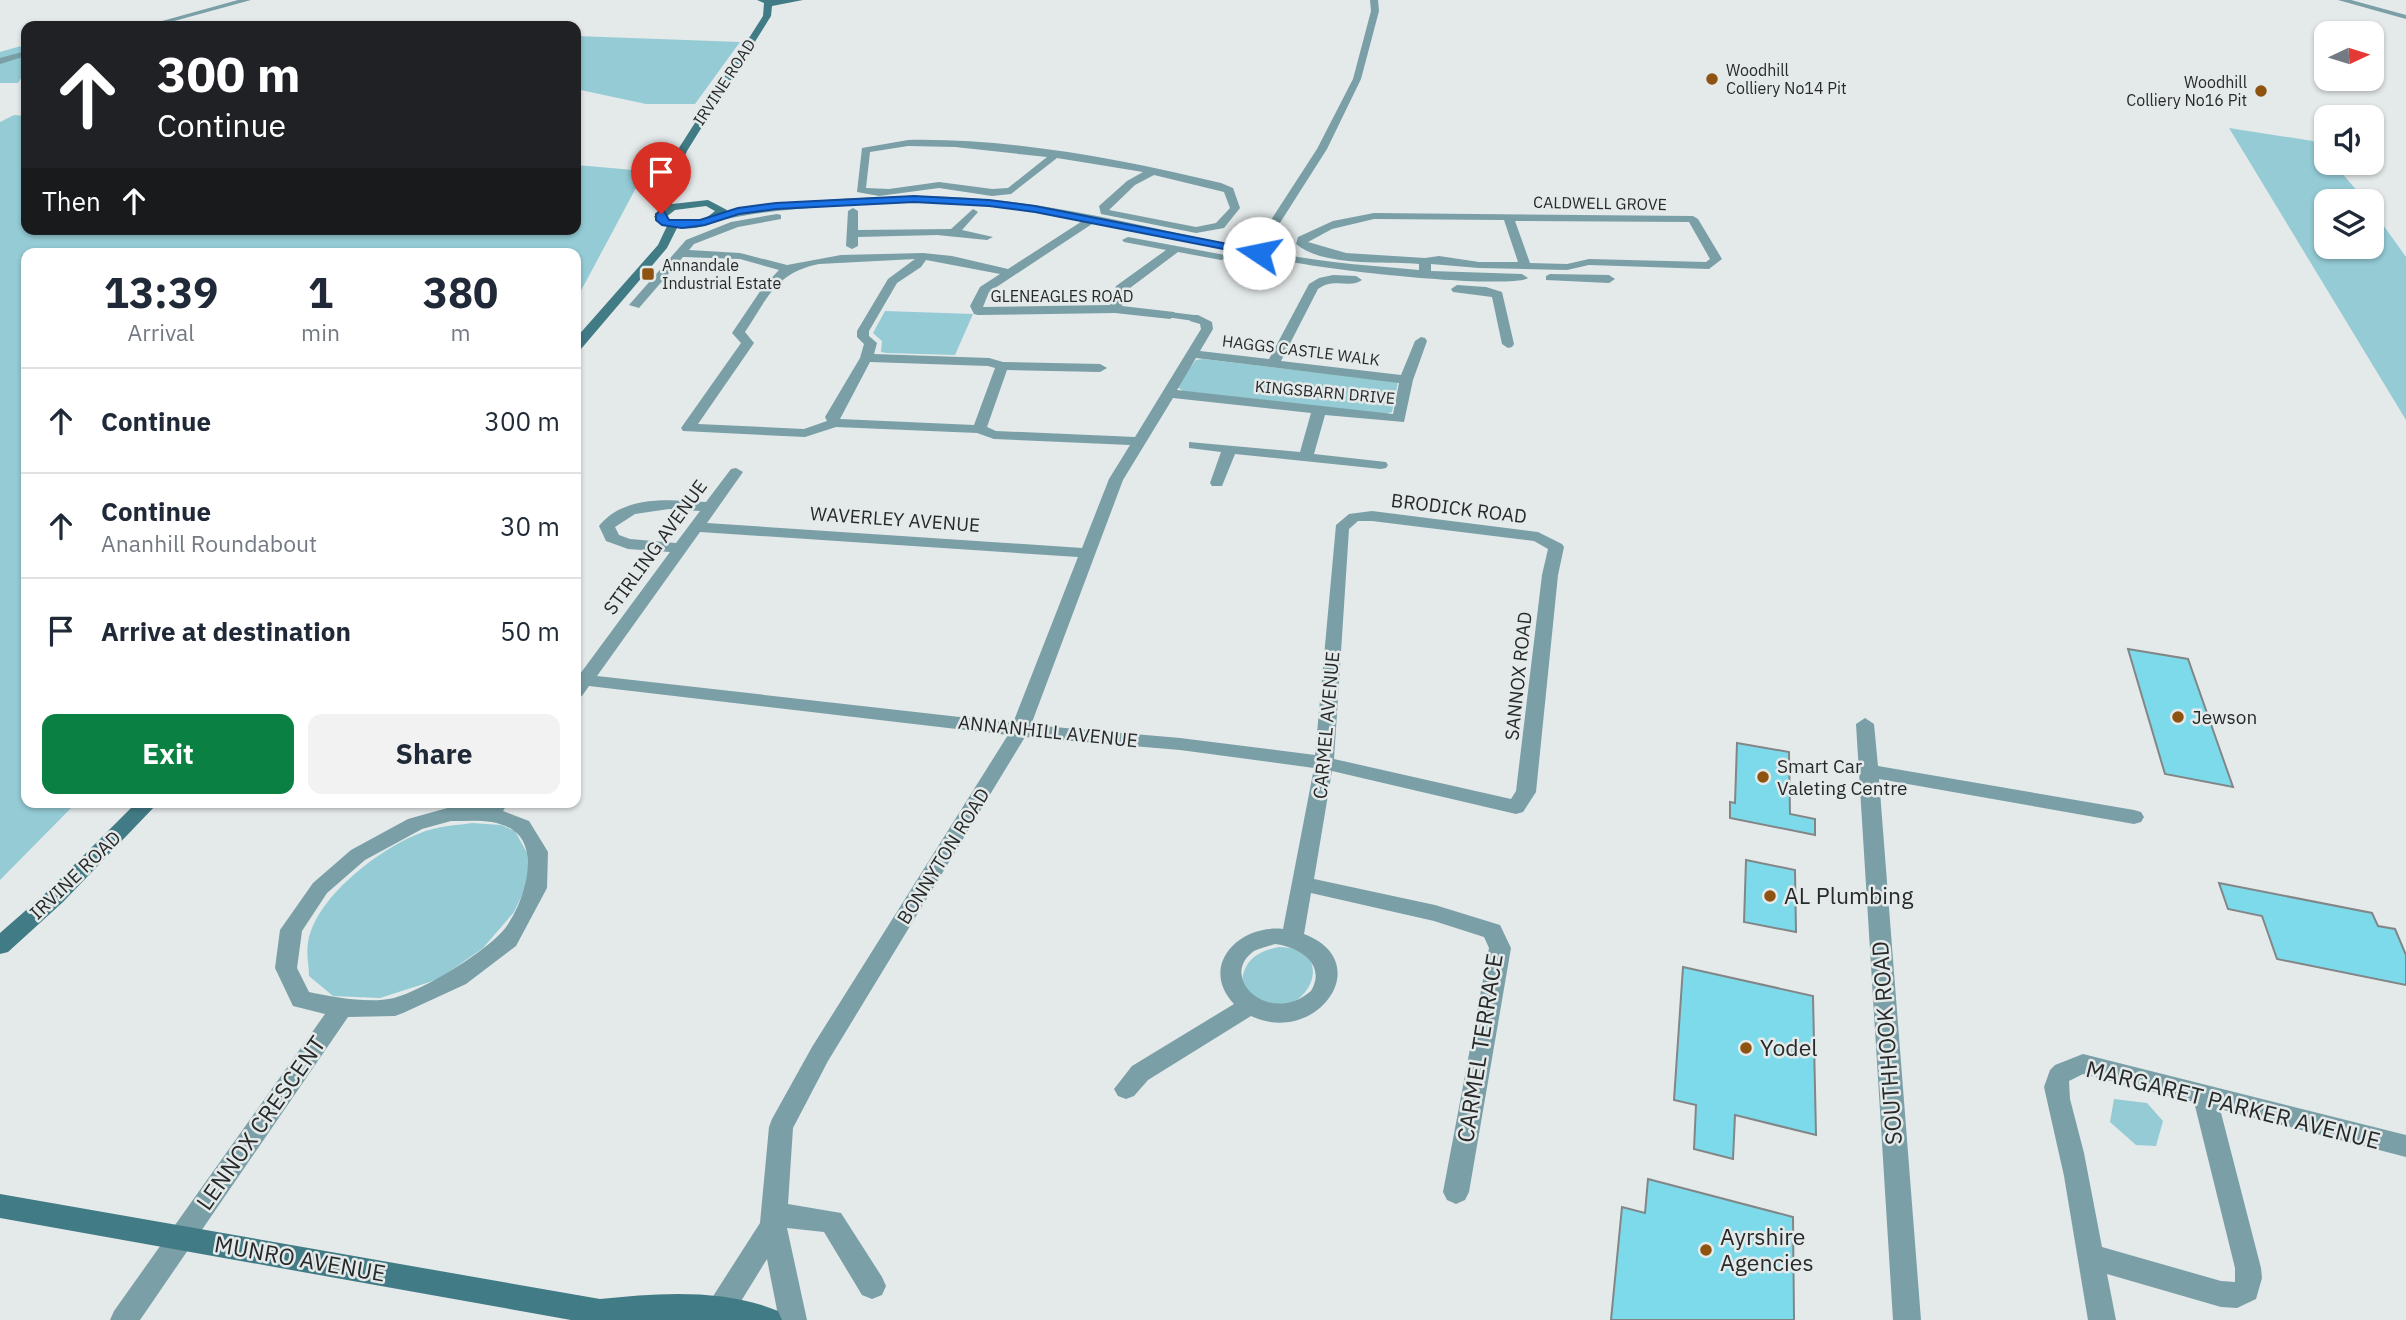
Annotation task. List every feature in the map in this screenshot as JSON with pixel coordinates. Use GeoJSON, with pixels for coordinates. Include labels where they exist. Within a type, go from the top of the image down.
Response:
{"type":"FeatureCollection","features":[{"type":"Feature","properties":{"kind":"main road"},"geometry":{"type":"LineString","coordinates":[[764,2],[797,1]]}},
{"type":"Feature","properties":{"kind":"main road","name":"IRVINE ROAD"},"geometry":{"type":"LineString","coordinates":[[665,210],[673,173],[692,132],[767,16],[797,1]]}},
{"type":"Feature","properties":{"kind":"main road","name":"IRVINE ROAD"},"geometry":{"type":"LineString","coordinates":[[764,2],[767,16]]}},
{"type":"Feature","properties":{"kind":"main road"},"geometry":{"type":"LineString","coordinates":[[671,188],[700,202],[716,205],[722,211],[717,218],[701,223],[673,225],[659,217],[665,210],[681,204],[700,202]]}},
{"type":"Feature","properties":{"kind":"main road"},"geometry":{"type":"LineString","coordinates":[[663,246],[701,223]]}},
{"type":"Feature","properties":{"kind":"main road"},"geometry":{"type":"LineString","coordinates":[[581,340],[663,246],[673,225]]}},
{"type":"Feature","properties":{"kind":"main road","name":"IRVINE ROAD"},"geometry":{"type":"LineString","coordinates":[[0,946],[56,896],[143,808]]}},
{"type":"Feature","properties":{"kind":"main road","name":"MUNRO AVENUE"},"geometry":{"type":"LineString","coordinates":[[0,1206],[605,1316],[657,1306],[768,1320]]}},
{"type":"Feature","properties":{"kind":"street"},"geometry":{"type":"LineString","coordinates":[[167,21],[247,0]]}},
{"type":"Feature","properties":{"kind":"street"},"geometry":{"type":"LineString","coordinates":[[716,205],[768,207],[933,200],[989,203],[1238,249],[1251,249],[1260,246],[1322,149],[1357,79],[1375,11],[1374,0]]}},
{"type":"Feature","properties":{"kind":"street"},"geometry":{"type":"LineString","coordinates":[[2342,0],[2406,17]]}},
{"type":"Feature","properties":{"kind":"street"},"geometry":{"type":"LineString","coordinates":[[0,61],[21,55]]}},
{"type":"Feature","properties":{"kind":"street"},"geometry":{"type":"LineString","coordinates":[[1055,155],[1007,192],[984,193],[938,185],[875,192],[861,190],[866,150],[883,145],[962,144],[1055,155],[1152,172],[1217,185],[1229,190],[1233,195],[1235,208],[1220,226],[1196,230],[1105,212],[1103,208],[1114,196],[1152,172]]}},
{"type":"Feature","properties":{"kind":"street"},"geometry":{"type":"LineString","coordinates":[[933,200],[938,185]]}},
{"type":"Feature","properties":{"kind":"street"},"geometry":{"type":"LineString","coordinates":[[717,218],[768,207]]}},
{"type":"Feature","properties":{"kind":"street"},"geometry":{"type":"LineString","coordinates":[[851,259],[853,211]]}},
{"type":"Feature","properties":{"kind":"street"},"geometry":{"type":"LineString","coordinates":[[955,232],[973,212]]}},
{"type":"Feature","properties":{"kind":"street","name":"CALDWELL GROVE"},"geometry":{"type":"LineString","coordinates":[[1374,216],[1693,219],[1716,258],[1709,266],[1589,262],[1567,267],[1479,265],[1439,259],[1425,261],[1377,259],[1325,251],[1302,244],[1302,239],[1318,229],[1343,220],[1374,216]]}},
{"type":"Feature","properties":{"kind":"street"},"geometry":{"type":"LineString","coordinates":[[635,305],[690,242],[735,224],[777,217]]}},
{"type":"Feature","properties":{"kind":"street","name":"CALDWELL GROVE"},"geometry":{"type":"LineString","coordinates":[[1508,217],[1525,266]]}},
{"type":"Feature","properties":{"kind":"street","name":"GLENEAGLES ROAD"},"geometry":{"type":"LineString","coordinates":[[1091,220],[984,290],[976,306],[978,311],[1115,309],[1170,316]]}},
{"type":"Feature","properties":{"kind":"street"},"geometry":{"type":"LineString","coordinates":[[853,234],[906,230],[955,232],[987,237]]}},
{"type":"Feature","properties":{"kind":"street"},"geometry":{"type":"LineString","coordinates":[[1128,240],[1221,257]]}},
{"type":"Feature","properties":{"kind":"street"},"geometry":{"type":"LineString","coordinates":[[1115,309],[1120,289],[1175,249]]}},
{"type":"Feature","properties":{"kind":"street"},"geometry":{"type":"LineString","coordinates":[[1251,249],[1259,253],[1329,265],[1425,275],[1609,279]]}},
{"type":"Feature","properties":{"kind":"street"},"geometry":{"type":"LineString","coordinates":[[680,253],[740,256],[788,269]]}},
{"type":"Feature","properties":{"kind":"street"},"geometry":{"type":"LineString","coordinates":[[1008,273],[923,256],[809,263],[788,269],[777,278],[738,333],[748,342],[688,428],[805,433],[835,423],[979,429],[994,435],[1138,442]]}},
{"type":"Feature","properties":{"kind":"street"},"geometry":{"type":"LineString","coordinates":[[835,423],[832,417],[872,343],[863,337],[863,331],[892,281],[917,265],[923,256]]}},
{"type":"Feature","properties":{"kind":"street"},"geometry":{"type":"LineString","coordinates":[[1425,261],[1425,275]]}},
{"type":"Feature","properties":{"kind":"street"},"geometry":{"type":"LineString","coordinates":[[1273,364],[1313,287],[1322,279],[1330,278],[1424,288],[1486,291],[1498,295],[1508,344]]}},
{"type":"Feature","properties":{"kind":"street"},"geometry":{"type":"LineString","coordinates":[[1170,316],[1194,318]]}},
{"type":"Feature","properties":{"kind":"street","name":"BONNYTON ROAD"},"geometry":{"type":"LineString","coordinates":[[793,1320],[774,1221],[781,1127],[820,1054],[1020,730],[1117,478],[1208,329],[1206,322],[1194,318]]}},
{"type":"Feature","properties":{"kind":"street","name":"KINGSBARN DRIVE"},"geometry":{"type":"LineString","coordinates":[[1168,393],[1399,419],[1406,380],[1421,341]]}},
{"type":"Feature","properties":{"kind":"street","name":"HAGGS CASTLE WALK"},"geometry":{"type":"LineString","coordinates":[[1192,354],[1406,380]]}},
{"type":"Feature","properties":{"kind":"street"},"geometry":{"type":"LineString","coordinates":[[866,358],[989,362],[1003,366],[1074,362],[1100,368]]}},
{"type":"Feature","properties":{"kind":"street"},"geometry":{"type":"LineString","coordinates":[[979,429],[1003,366]]}},
{"type":"Feature","properties":{"kind":"street"},"geometry":{"type":"LineString","coordinates":[[1306,457],[1319,410]]}},
{"type":"Feature","properties":{"kind":"street"},"geometry":{"type":"LineString","coordinates":[[1194,445],[1381,465]]}},
{"type":"Feature","properties":{"kind":"street"},"geometry":{"type":"LineString","coordinates":[[1217,483],[1229,449]]}},
{"type":"Feature","properties":{"kind":"street","name":"STIRLING AVENUE"},"geometry":{"type":"LineString","coordinates":[[581,681],[698,527],[736,472]]}},
{"type":"Feature","properties":{"kind":"street"},"geometry":{"type":"LineString","coordinates":[[680,548],[628,544],[612,538],[607,526],[624,511],[640,507],[664,504],[710,508]]}},
{"type":"Feature","properties":{"kind":"street","name":"BRODICK ROAD"},"geometry":{"type":"LineString","coordinates":[[1354,517],[1372,516],[1538,537],[1556,547]]}},
{"type":"Feature","properties":{"kind":"street","name":"CARMEL AVENUE"},"geometry":{"type":"LineString","coordinates":[[1292,938],[1324,763],[1341,528],[1354,517]]}},
{"type":"Feature","properties":{"kind":"street","name":"WAVERLEY AVENUE"},"geometry":{"type":"LineString","coordinates":[[698,527],[1090,553]]}},
{"type":"Feature","properties":{"kind":"street","name":"SANNOX ROAD"},"geometry":{"type":"LineString","coordinates":[[1516,807],[1525,792],[1550,575],[1556,547]]}},
{"type":"Feature","properties":{"kind":"street","name":"ANNANHILL AVENUE"},"geometry":{"type":"LineString","coordinates":[[581,684],[1180,744],[1324,763],[1516,807]]}},
{"type":"Feature","properties":{"kind":"street","name":"SOUTHHOOK ROAD"},"geometry":{"type":"LineString","coordinates":[[1866,724],[1907,1320]]}},
{"type":"Feature","properties":{"kind":"street"},"geometry":{"type":"LineString","coordinates":[[1870,771],[2134,817]]}},
{"type":"Feature","properties":{"kind":"street","name":"LENNOX CRESCENT"},"geometry":{"type":"LineString","coordinates":[[495,808],[522,826],[538,852],[537,888],[508,940],[458,978],[395,1007],[342,1008],[301,1000],[286,968],[291,930],[320,888],[358,855],[415,824],[451,814],[495,808]]}},
{"type":"Feature","properties":{"kind":"street","name":"CARMEL TERRACE"},"geometry":{"type":"LineString","coordinates":[[1304,884],[1435,913],[1492,931],[1500,948],[1456,1192]]}},
{"type":"Feature","properties":{"kind":"street"},"geometry":{"type":"LineString","coordinates":[[1259,938],[1292,938],[1308,945],[1321,956],[1328,970],[1327,985],[1319,999],[1303,1010],[1285,1014],[1264,1012],[1248,1006],[1230,985],[1228,968],[1233,958],[1246,944],[1259,938]]}},
{"type":"Feature","properties":{"kind":"street"},"geometry":{"type":"LineString","coordinates":[[1126,1089],[1140,1073],[1248,1006]]}},
{"type":"Feature","properties":{"kind":"street","name":"LENNOX CRESCENT"},"geometry":{"type":"LineString","coordinates":[[124,1320],[179,1237],[342,1008]]}},
{"type":"Feature","properties":{"kind":"street","name":"MARGARET PARKER AVENUE"},"geometry":{"type":"LineString","coordinates":[[2102,1320],[2089,1256],[2079,1181],[2059,1105],[2057,1082],[2065,1070],[2082,1064],[2406,1146]]}},
{"type":"Feature","properties":{"kind":"street"},"geometry":{"type":"LineString","coordinates":[[2089,1256],[2221,1294],[2237,1295],[2246,1290],[2248,1268],[2205,1097]]}},
{"type":"Feature","properties":{"kind":"street"},"geometry":{"type":"LineString","coordinates":[[774,1221],[832,1221],[872,1286]]}},
{"type":"Feature","properties":{"kind":"street","name":"BONNYTON ROAD"},"geometry":{"type":"LineString","coordinates":[[715,1315],[774,1221]]}},
{"type":"Feature","properties":{"kind":"shaded area"},"geometry":{"type":"Polygon","coordinates":[[[581,36],[740,42],[695,104],[646,104],[581,90],[581,36]]]}},
{"type":"Feature","properties":{"kind":"shaded area"},"geometry":{"type":"Polygon","coordinates":[[[21,46],[21,78],[18,83],[0,83],[0,52],[21,46]]]}},
{"type":"Feature","properties":{"kind":"shaded area"},"geometry":{"type":"Polygon","coordinates":[[[14,115],[21,116],[21,235],[581,235],[581,165],[645,171],[581,291],[581,248],[21,248],[21,808],[71,808],[0,880],[0,122],[14,115]]]}},
{"type":"Feature","properties":{"kind":"shaded area"},"geometry":{"type":"Polygon","coordinates":[[[2229,128],[2313,141],[2314,175],[2343,175],[2356,189],[2314,189],[2314,259],[2384,259],[2384,226],[2406,257],[2406,420],[2229,128]]]}},
{"type":"Feature","properties":{"kind":"shaded area"},"geometry":{"type":"Polygon","coordinates":[[[885,311],[973,314],[955,355],[887,353],[881,352],[882,341],[873,333],[885,311]]]}},
{"type":"Feature","properties":{"kind":"shaded area"},"geometry":{"type":"Polygon","coordinates":[[[1196,360],[1398,382],[1392,412],[1386,414],[1183,391],[1176,386],[1196,360]]]}},
{"type":"Feature","properties":{"kind":"shaded area"},"geometry":{"type":"Polygon","coordinates":[[[472,823],[501,825],[515,831],[527,853],[529,880],[514,912],[483,948],[439,979],[380,998],[333,996],[309,976],[307,947],[313,925],[338,890],[355,874],[374,859],[412,837],[434,829],[472,823]]]}},
{"type":"Feature","properties":{"kind":"shaded area"},"geometry":{"type":"Polygon","coordinates":[[[1279,947],[1299,951],[1310,960],[1313,972],[1310,985],[1301,996],[1289,1004],[1274,1006],[1257,999],[1242,982],[1243,974],[1253,958],[1279,947]]]}},
{"type":"Feature","properties":{"kind":"shaded area"},"geometry":{"type":"Polygon","coordinates":[[[2114,1099],[2147,1103],[2163,1121],[2156,1146],[2136,1145],[2110,1122],[2114,1099]]]}},
{"type":"Feature","properties":{"kind":"building","name":"Jewson"},"geometry":{"type":"Polygon","coordinates":[[[2128,649],[2188,659],[2233,787],[2165,774],[2128,649]]]}},
{"type":"Feature","properties":{"kind":"building","name":"Smart Car Valeting Centre"},"geometry":{"type":"Polygon","coordinates":[[[1737,743],[1789,752],[1790,814],[1815,819],[1815,835],[1730,818],[1730,802],[1735,803],[1737,743]]]}},
{"type":"Feature","properties":{"kind":"building","name":"AL Plumbing"},"geometry":{"type":"Polygon","coordinates":[[[1746,860],[1795,870],[1796,932],[1744,922],[1746,860]]]}},
{"type":"Feature","properties":{"kind":"building"},"geometry":{"type":"Polygon","coordinates":[[[2219,883],[2372,913],[2378,926],[2395,929],[2406,955],[2406,985],[2277,959],[2262,916],[2228,909],[2219,883]]]}},
{"type":"Feature","properties":{"kind":"building","name":"Yodel"},"geometry":{"type":"Polygon","coordinates":[[[1683,967],[1813,996],[1816,1135],[1735,1115],[1733,1159],[1694,1149],[1696,1105],[1674,1100],[1683,967]]]}},
{"type":"Feature","properties":{"kind":"building","name":"Ayrshire Agencies"},"geometry":{"type":"Polygon","coordinates":[[[1648,1179],[1793,1217],[1794,1320],[1611,1320],[1622,1207],[1645,1213],[1648,1179]]]}},
{"type":"Feature","properties":{"kind":"place","name":"Woodhill Colliery No14 Pit"},"geometry":{"type":"Point","coordinates":[1712,79]}},
{"type":"Feature","properties":{"kind":"place","name":"Woodhill Colliery No16 Pit"},"geometry":{"type":"Point","coordinates":[2261,91]}},
{"type":"Feature","properties":{"kind":"place","name":"Annandale Industrial Estate"},"geometry":{"type":"Point","coordinates":[648,274]}},
{"type":"Feature","properties":{"kind":"place","name":"Jewson"},"geometry":{"type":"Point","coordinates":[2178,717]}},
{"type":"Feature","properties":{"kind":"place","name":"Smart Car Valeting Centre"},"geometry":{"type":"Point","coordinates":[1763,777]}},
{"type":"Feature","properties":{"kind":"place","name":"AL Plumbing"},"geometry":{"type":"Point","coordinates":[1770,896]}},
{"type":"Feature","properties":{"kind":"place","name":"Yodel"},"geometry":{"type":"Point","coordinates":[1746,1048]}},
{"type":"Feature","properties":{"kind":"place","name":"Ayrshire Agencies"},"geometry":{"type":"Point","coordinates":[1706,1250]}},
{"type":"Feature","properties":{"kind":"route"},"geometry":{"type":"LineString","coordinates":[[661,214],[659,217],[666,223],[692,225],[738,211],[776,206],[914,199],[989,203],[1035,209],[1238,249],[1251,249],[1259,253]]}}]}
